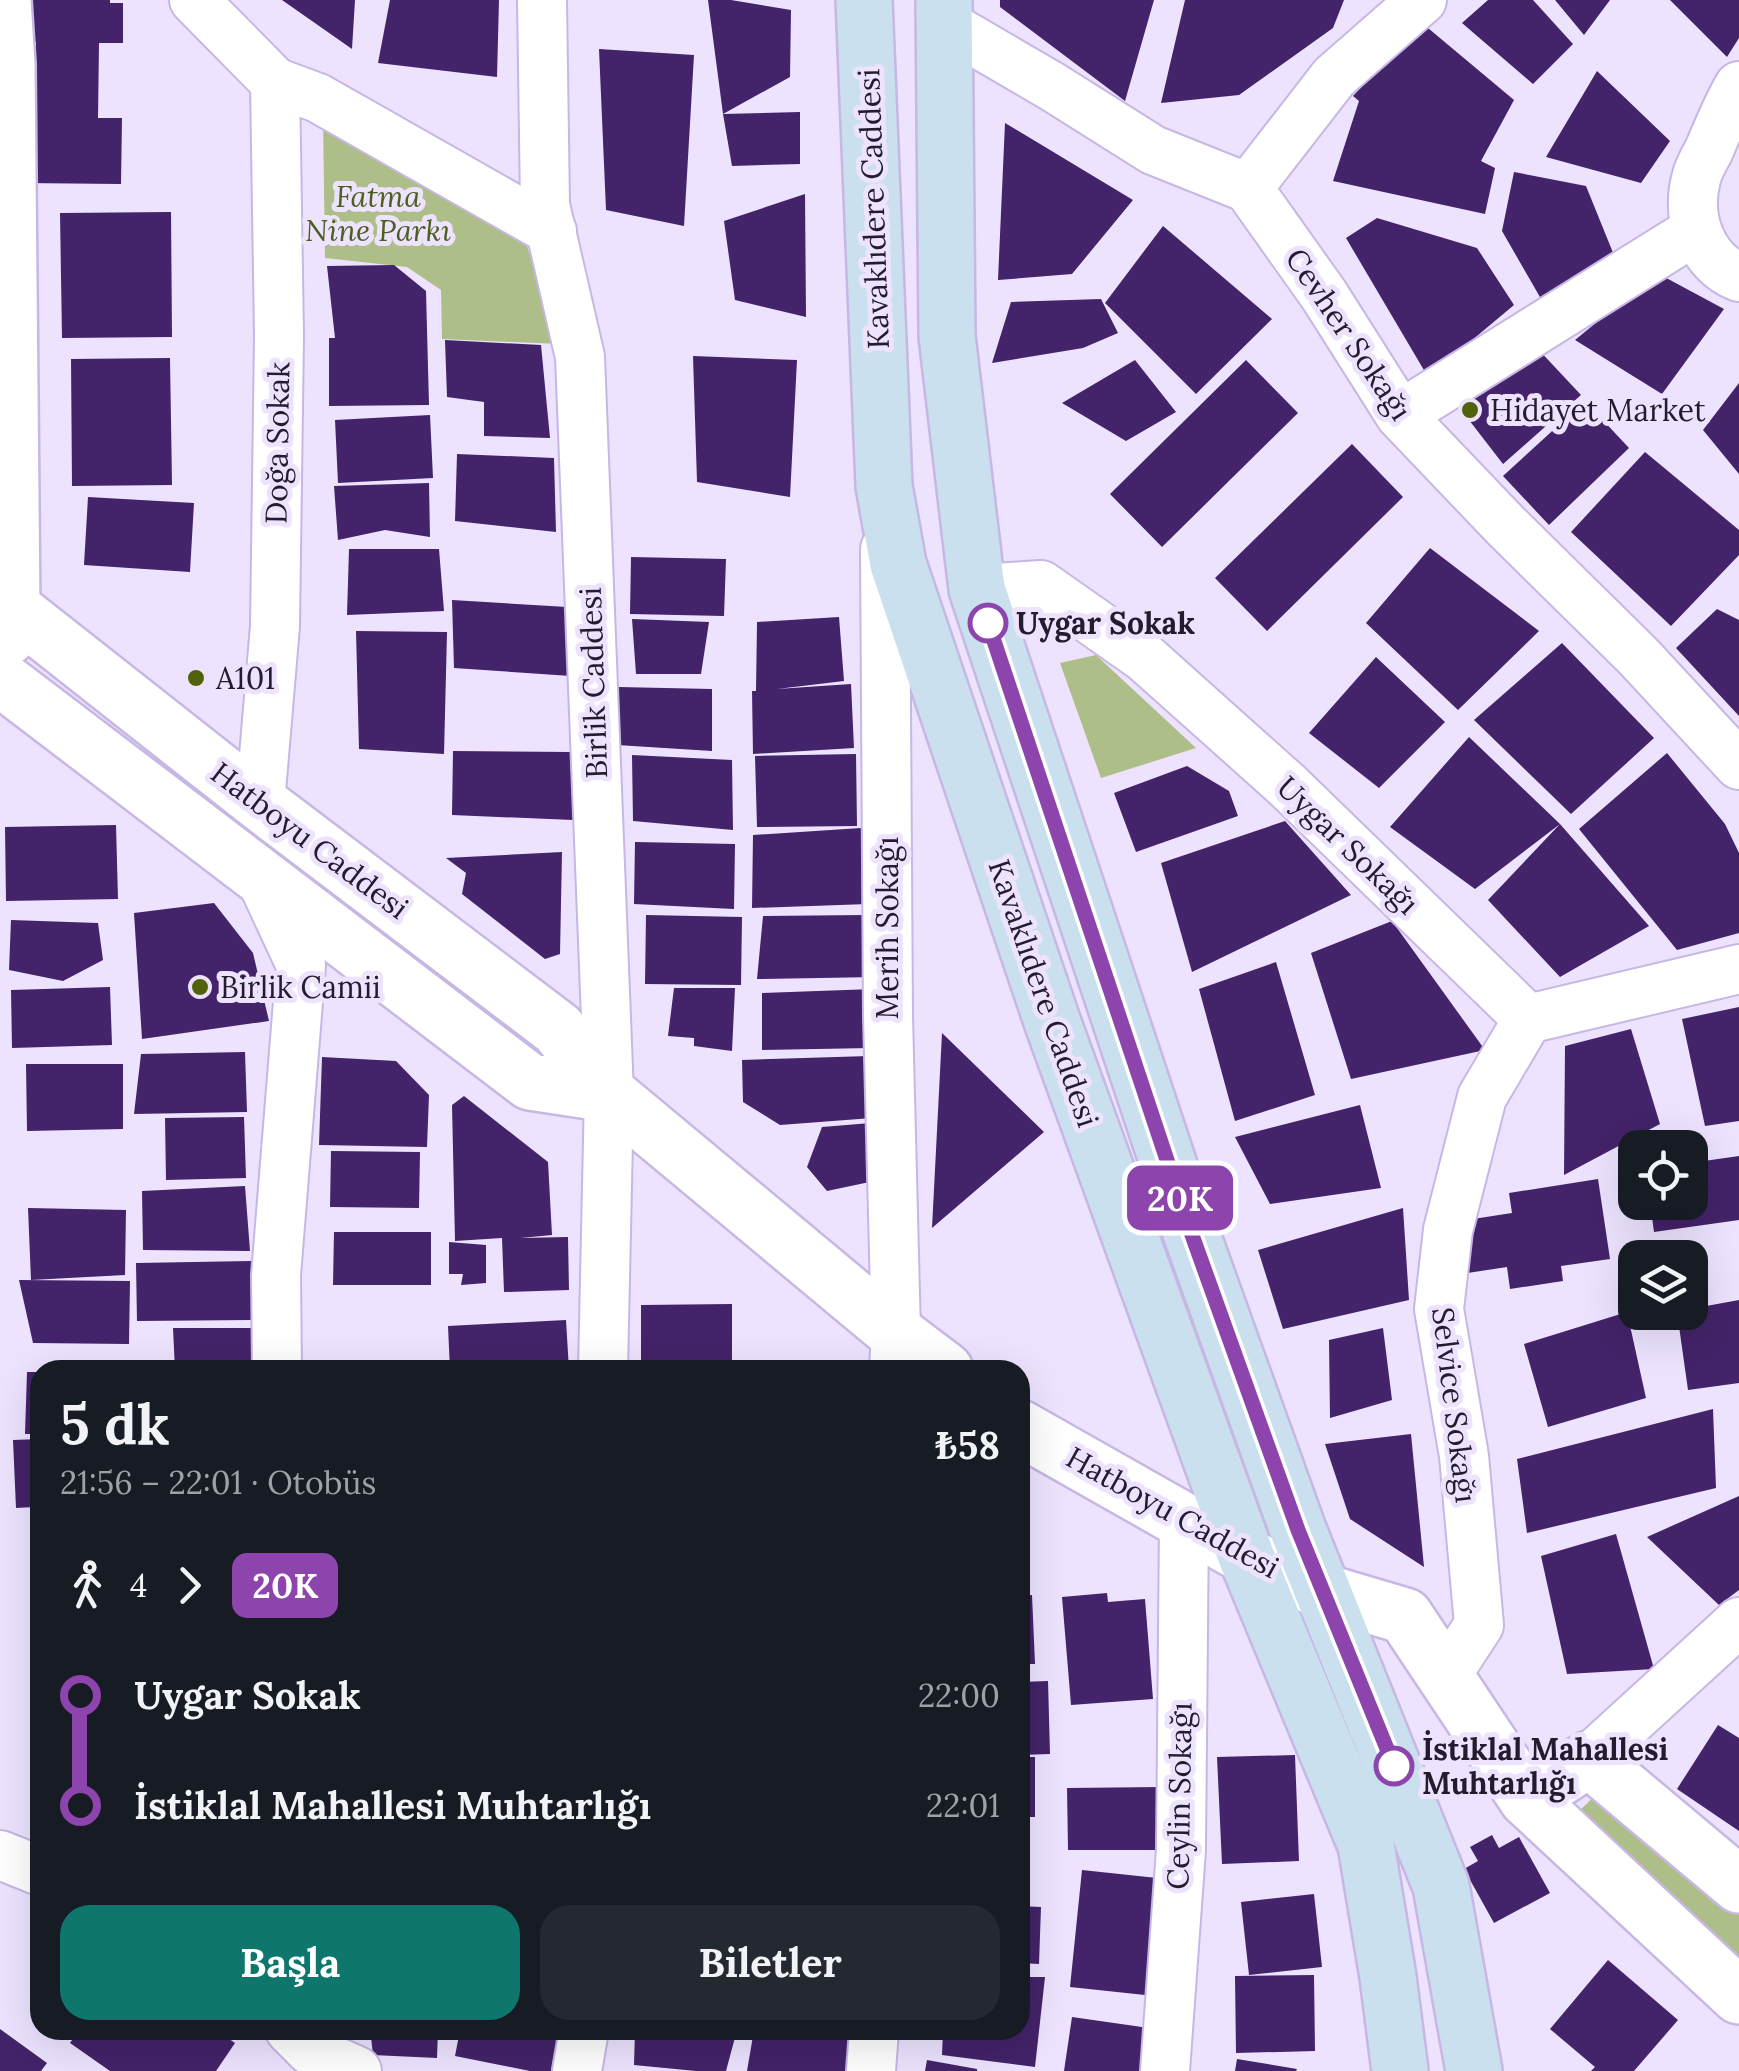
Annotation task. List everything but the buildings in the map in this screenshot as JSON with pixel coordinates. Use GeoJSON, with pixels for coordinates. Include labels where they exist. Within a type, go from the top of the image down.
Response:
{"type":"FeatureCollection","features":[{"type":"Feature","properties":{"kind":"main road","name":"Kavaklıdere Caddesi"},"geometry":{"type":"LineString","coordinates":[[864,0],[884,486],[898,564],[1052,1021],[1246,1556],[1366,1846],[1400,2071]]}},
{"type":"Feature","properties":{"kind":"main road","name":"Kavaklıdere Caddesi"},"geometry":{"type":"LineString","coordinates":[[945,12],[948,336],[976,588],[1192,1235],[1298,1530],[1441,1886],[1474,2071]]}},
{"type":"Feature","properties":{"kind":"main road"},"geometry":{"type":"LineString","coordinates":[[884,486],[963,474]]}},
{"type":"Feature","properties":{"kind":"main road"},"geometry":{"type":"LineString","coordinates":[[916,614],[976,588]]}},
{"type":"Feature","properties":{"kind":"street"},"geometry":{"type":"LineString","coordinates":[[1,687],[6,603],[7,64],[2,0]]}},
{"type":"Feature","properties":{"kind":"street"},"geometry":{"type":"LineString","coordinates":[[194,0],[275,82],[318,98],[552,231]]}},
{"type":"Feature","properties":{"kind":"street","name":"Birlik Caddesi"},"geometry":{"type":"LineString","coordinates":[[542,0],[546,205],[580,357],[609,1094],[603,1360]]}},
{"type":"Feature","properties":{"kind":"street"},"geometry":{"type":"LineString","coordinates":[[945,12],[1053,87],[1154,150],[1248,188],[1334,77],[1422,0]]}},
{"type":"Feature","properties":{"kind":"street","name":"Doğa Sokak"},"geometry":{"type":"LineString","coordinates":[[260,803],[275,626],[275,82]]}},
{"type":"Feature","properties":{"kind":"street"},"geometry":{"type":"LineString","coordinates":[[1739,86],[1696,178],[1696,230],[1708,254],[1727,272],[1739,277]]}},
{"type":"Feature","properties":{"kind":"street","name":"Cevher Sokağı"},"geometry":{"type":"LineString","coordinates":[[1248,188],[1324,295],[1400,415],[1638,656],[1739,766]]}},
{"type":"Feature","properties":{"kind":"street"},"geometry":{"type":"LineString","coordinates":[[1400,415],[1696,230]]}},
{"type":"Feature","properties":{"kind":"street","name":"Merih Sokağı"},"geometry":{"type":"LineString","coordinates":[[884,486],[895,1351]]}},
{"type":"Feature","properties":{"kind":"street","name":"Uygar Sokağı"},"geometry":{"type":"LineString","coordinates":[[976,588],[1041,585],[1144,658],[1287,785],[1528,1020]]}},
{"type":"Feature","properties":{"kind":"street","name":"Hatboyu Caddesi"},"geometry":{"type":"LineString","coordinates":[[6,603],[260,803],[558,1029],[609,1094],[895,1351],[919,1360]]}},
{"type":"Feature","properties":{"kind":"street","name":"Hatboyu Caddesi"},"geometry":{"type":"LineString","coordinates":[[1,687],[530,1082],[609,1094]]}},
{"type":"Feature","properties":{"kind":"street"},"geometry":{"type":"LineString","coordinates":[[260,803],[260,877],[301,965],[276,1274],[277,1360]]}},
{"type":"Feature","properties":{"kind":"street"},"geometry":{"type":"LineString","coordinates":[[1528,1020],[1739,969]]}},
{"type":"Feature","properties":{"kind":"street","name":"Selvice Sokağı"},"geometry":{"type":"LineString","coordinates":[[1445,1678],[1479,1625],[1464,1456],[1438,1309],[1448,1230],[1482,1097],[1528,1020]]}},
{"type":"Feature","properties":{"kind":"street","name":"Hatboyu Caddesi"},"geometry":{"type":"LineString","coordinates":[[1030,1434],[1246,1556],[1324,1592],[1405,1616],[1527,1799],[1739,1996]]}},
{"type":"Feature","properties":{"kind":"street","name":"Ceylin Sokağı"},"geometry":{"type":"LineString","coordinates":[[1165,2071],[1181,1850],[1184,1520]]}},
{"type":"Feature","properties":{"kind":"street"},"geometry":{"type":"LineString","coordinates":[[1527,1799],[1590,1759],[1739,1622]]}},
{"type":"Feature","properties":{"kind":"street"},"geometry":{"type":"LineString","coordinates":[[1590,1759],[1739,1885]]}},
{"type":"Feature","properties":{"kind":"street"},"geometry":{"type":"LineString","coordinates":[[0,1855],[30,1867]]}},
{"type":"Feature","properties":{"kind":"street"},"geometry":{"type":"LineString","coordinates":[[300,2040],[310,2050],[357,2071]]}},
{"type":"Feature","properties":{"kind":"street"},"geometry":{"type":"LineString","coordinates":[[577,2071],[582,2040]]}},
{"type":"Feature","properties":{"kind":"street"},"geometry":{"type":"LineString","coordinates":[[870,2071],[873,2040]]}},
{"type":"Feature","properties":{"kind":"green space","name":"Fatma Nine Parkı"},"geometry":{"type":"Polygon","coordinates":[[[323,120],[527,246],[560,344],[442,339],[441,290],[407,267],[325,258],[323,120]]]}},
{"type":"Feature","properties":{"kind":"green space"},"geometry":{"type":"Polygon","coordinates":[[[1096,655],[1196,748],[1101,778],[1060,663],[1096,655]]]}},
{"type":"Feature","properties":{"kind":"green space"},"geometry":{"type":"Polygon","coordinates":[[[1603,1788],[1739,1898],[1739,1966],[1577,1813],[1603,1788]]]}},
{"type":"Feature","properties":{"kind":"bus line","name":"20K"},"geometry":{"type":"LineString","coordinates":[[988,623],[1192,1235],[1298,1530],[1394,1766]]}},
{"type":"Feature","properties":{"kind":"place","name":"Hidayet Market"},"geometry":{"type":"Point","coordinates":[1470,410]}},
{"type":"Feature","properties":{"kind":"place","name":"Uygar Sokak"},"geometry":{"type":"Point","coordinates":[988,623]}},
{"type":"Feature","properties":{"kind":"place","name":"A101"},"geometry":{"type":"Point","coordinates":[196,678]}},
{"type":"Feature","properties":{"kind":"place","name":"Birlik Camii"},"geometry":{"type":"Point","coordinates":[200,987]}},
{"type":"Feature","properties":{"kind":"place","name":"İstiklal Mahallesi Muhtarlığı"},"geometry":{"type":"Point","coordinates":[1394,1766]}}]}
